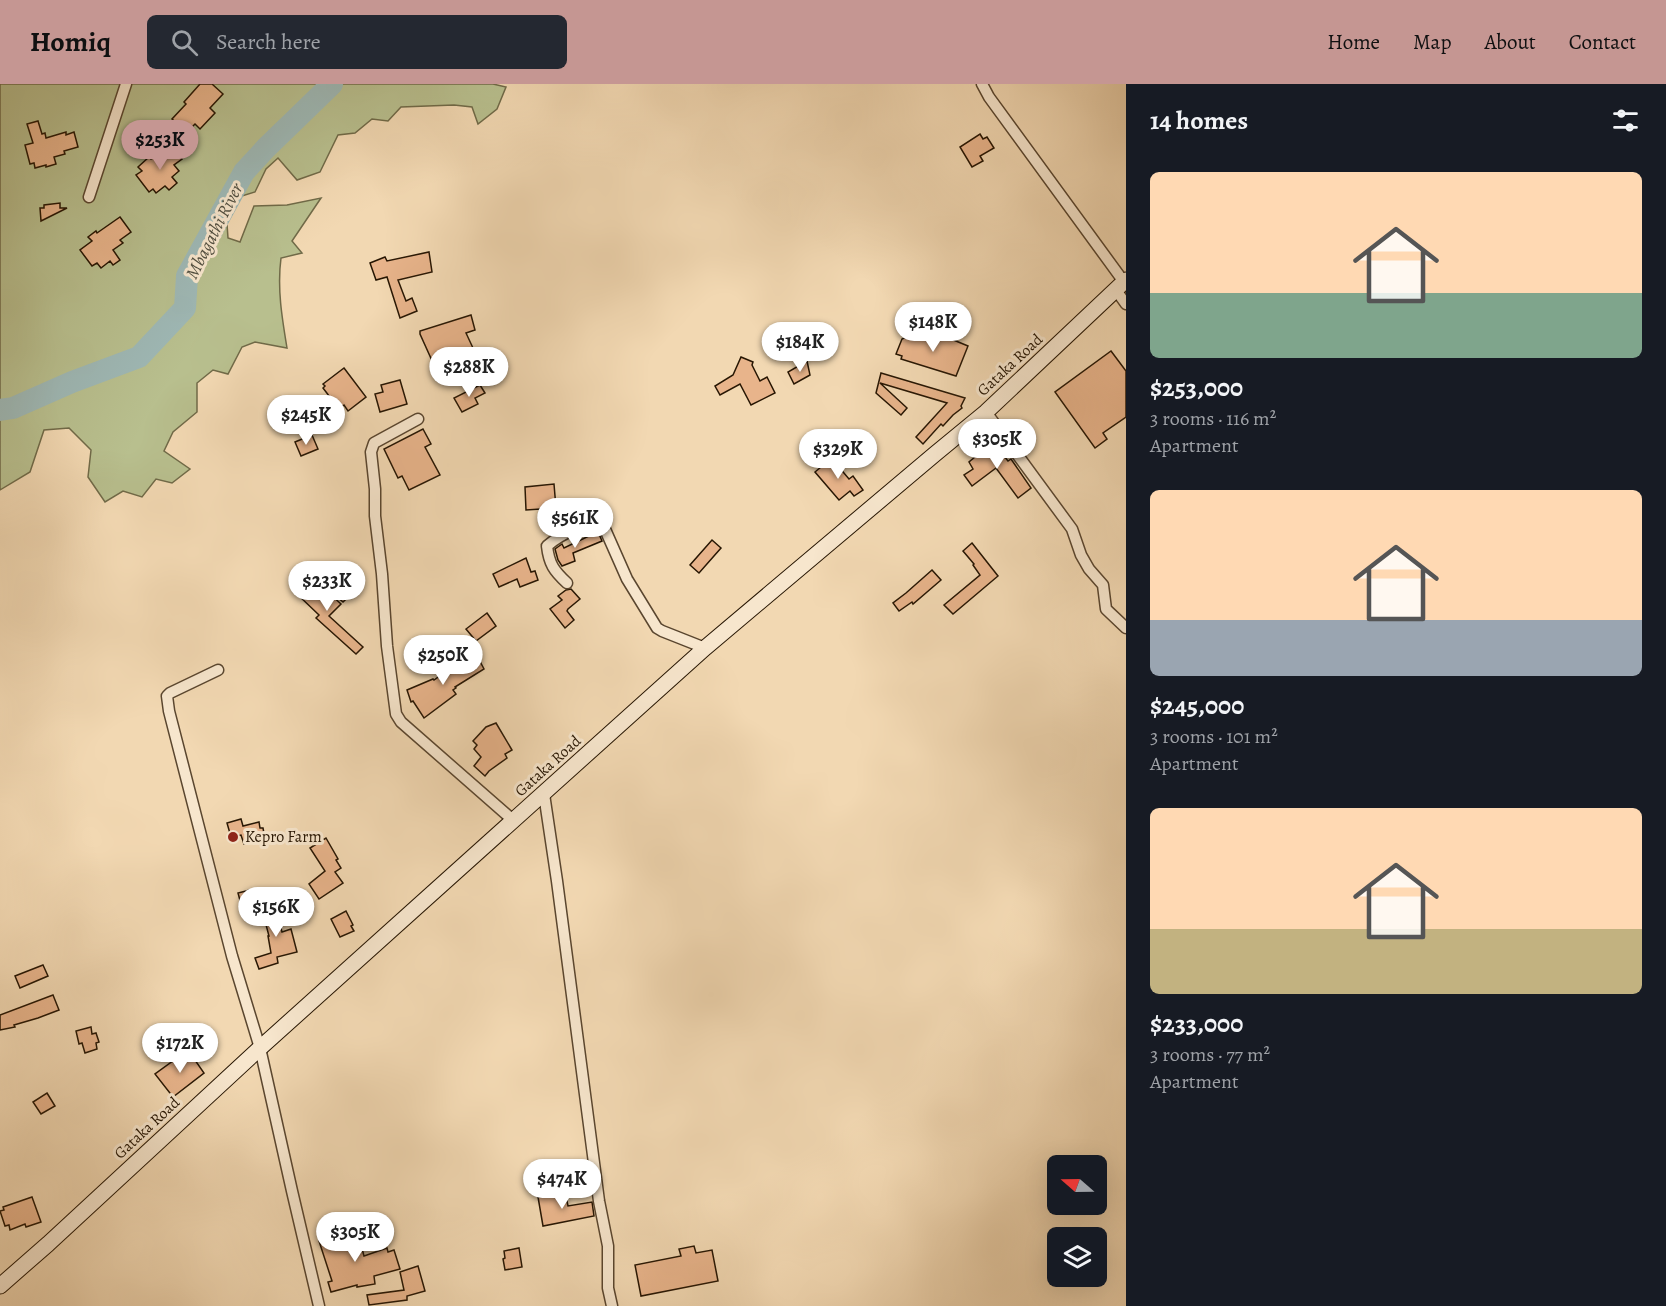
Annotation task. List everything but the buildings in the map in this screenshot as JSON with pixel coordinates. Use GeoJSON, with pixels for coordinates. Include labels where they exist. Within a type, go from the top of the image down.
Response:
{"type":"FeatureCollection","features":[{"type":"Feature","properties":{"kind":"street"},"geometry":{"type":"LineString","coordinates":[[89,197],[126,84]]}},
{"type":"Feature","properties":{"kind":"street"},"geometry":{"type":"LineString","coordinates":[[982,84],[1122,284],[1126,304]]}},
{"type":"Feature","properties":{"kind":"street","name":"Gataka Road"},"geometry":{"type":"LineString","coordinates":[[0,1286],[260,1048],[705,648],[986,412],[1122,284]]}},
{"type":"Feature","properties":{"kind":"street"},"geometry":{"type":"LineString","coordinates":[[986,412],[1072,529],[1081,555],[1089,569],[1103,585],[1106,609],[1126,628]]}},
{"type":"Feature","properties":{"kind":"street"},"geometry":{"type":"LineString","coordinates":[[418,419],[374,443],[371,452],[387,646],[396,714],[401,722],[514,821]]}},
{"type":"Feature","properties":{"kind":"street"},"geometry":{"type":"LineString","coordinates":[[567,583],[554,571],[548,558],[547,546],[557,538],[586,526],[604,527],[627,579],[657,628],[705,648]]}},
{"type":"Feature","properties":{"kind":"street"},"geometry":{"type":"LineString","coordinates":[[218,670],[170,693],[167,696],[169,711],[232,956],[260,1048],[319,1306]]}},
{"type":"Feature","properties":{"kind":"street"},"geometry":{"type":"LineString","coordinates":[[544,794],[599,1201],[608,1246],[608,1288],[612,1306]]}},
{"type":"Feature","properties":{"kind":"green space"},"geometry":{"type":"Polygon","coordinates":[[[0,84],[493,84],[506,87],[497,109],[478,124],[472,107],[454,105],[401,107],[388,121],[372,119],[355,133],[338,135],[320,172],[297,180],[278,158],[266,169],[255,192],[216,204],[227,224],[228,238],[240,242],[254,206],[287,205],[321,198],[292,241],[302,253],[281,258],[280,292],[287,348],[255,342],[242,347],[228,374],[213,370],[197,383],[197,412],[173,432],[164,451],[190,469],[172,483],[156,479],[142,497],[123,491],[105,502],[88,477],[91,450],[69,428],[44,430],[30,472],[0,490],[0,84]]]}},
{"type":"Feature","properties":{"kind":"waterway","name":"Mbagathi River"},"geometry":{"type":"LineString","coordinates":[[0,410],[13,408],[72,382],[139,357],[185,308],[187,276],[244,172],[332,84]]}},
{"type":"Feature","properties":{"kind":"place","name":"Kepro Farm"},"geometry":{"type":"Point","coordinates":[233,837]}}]}
